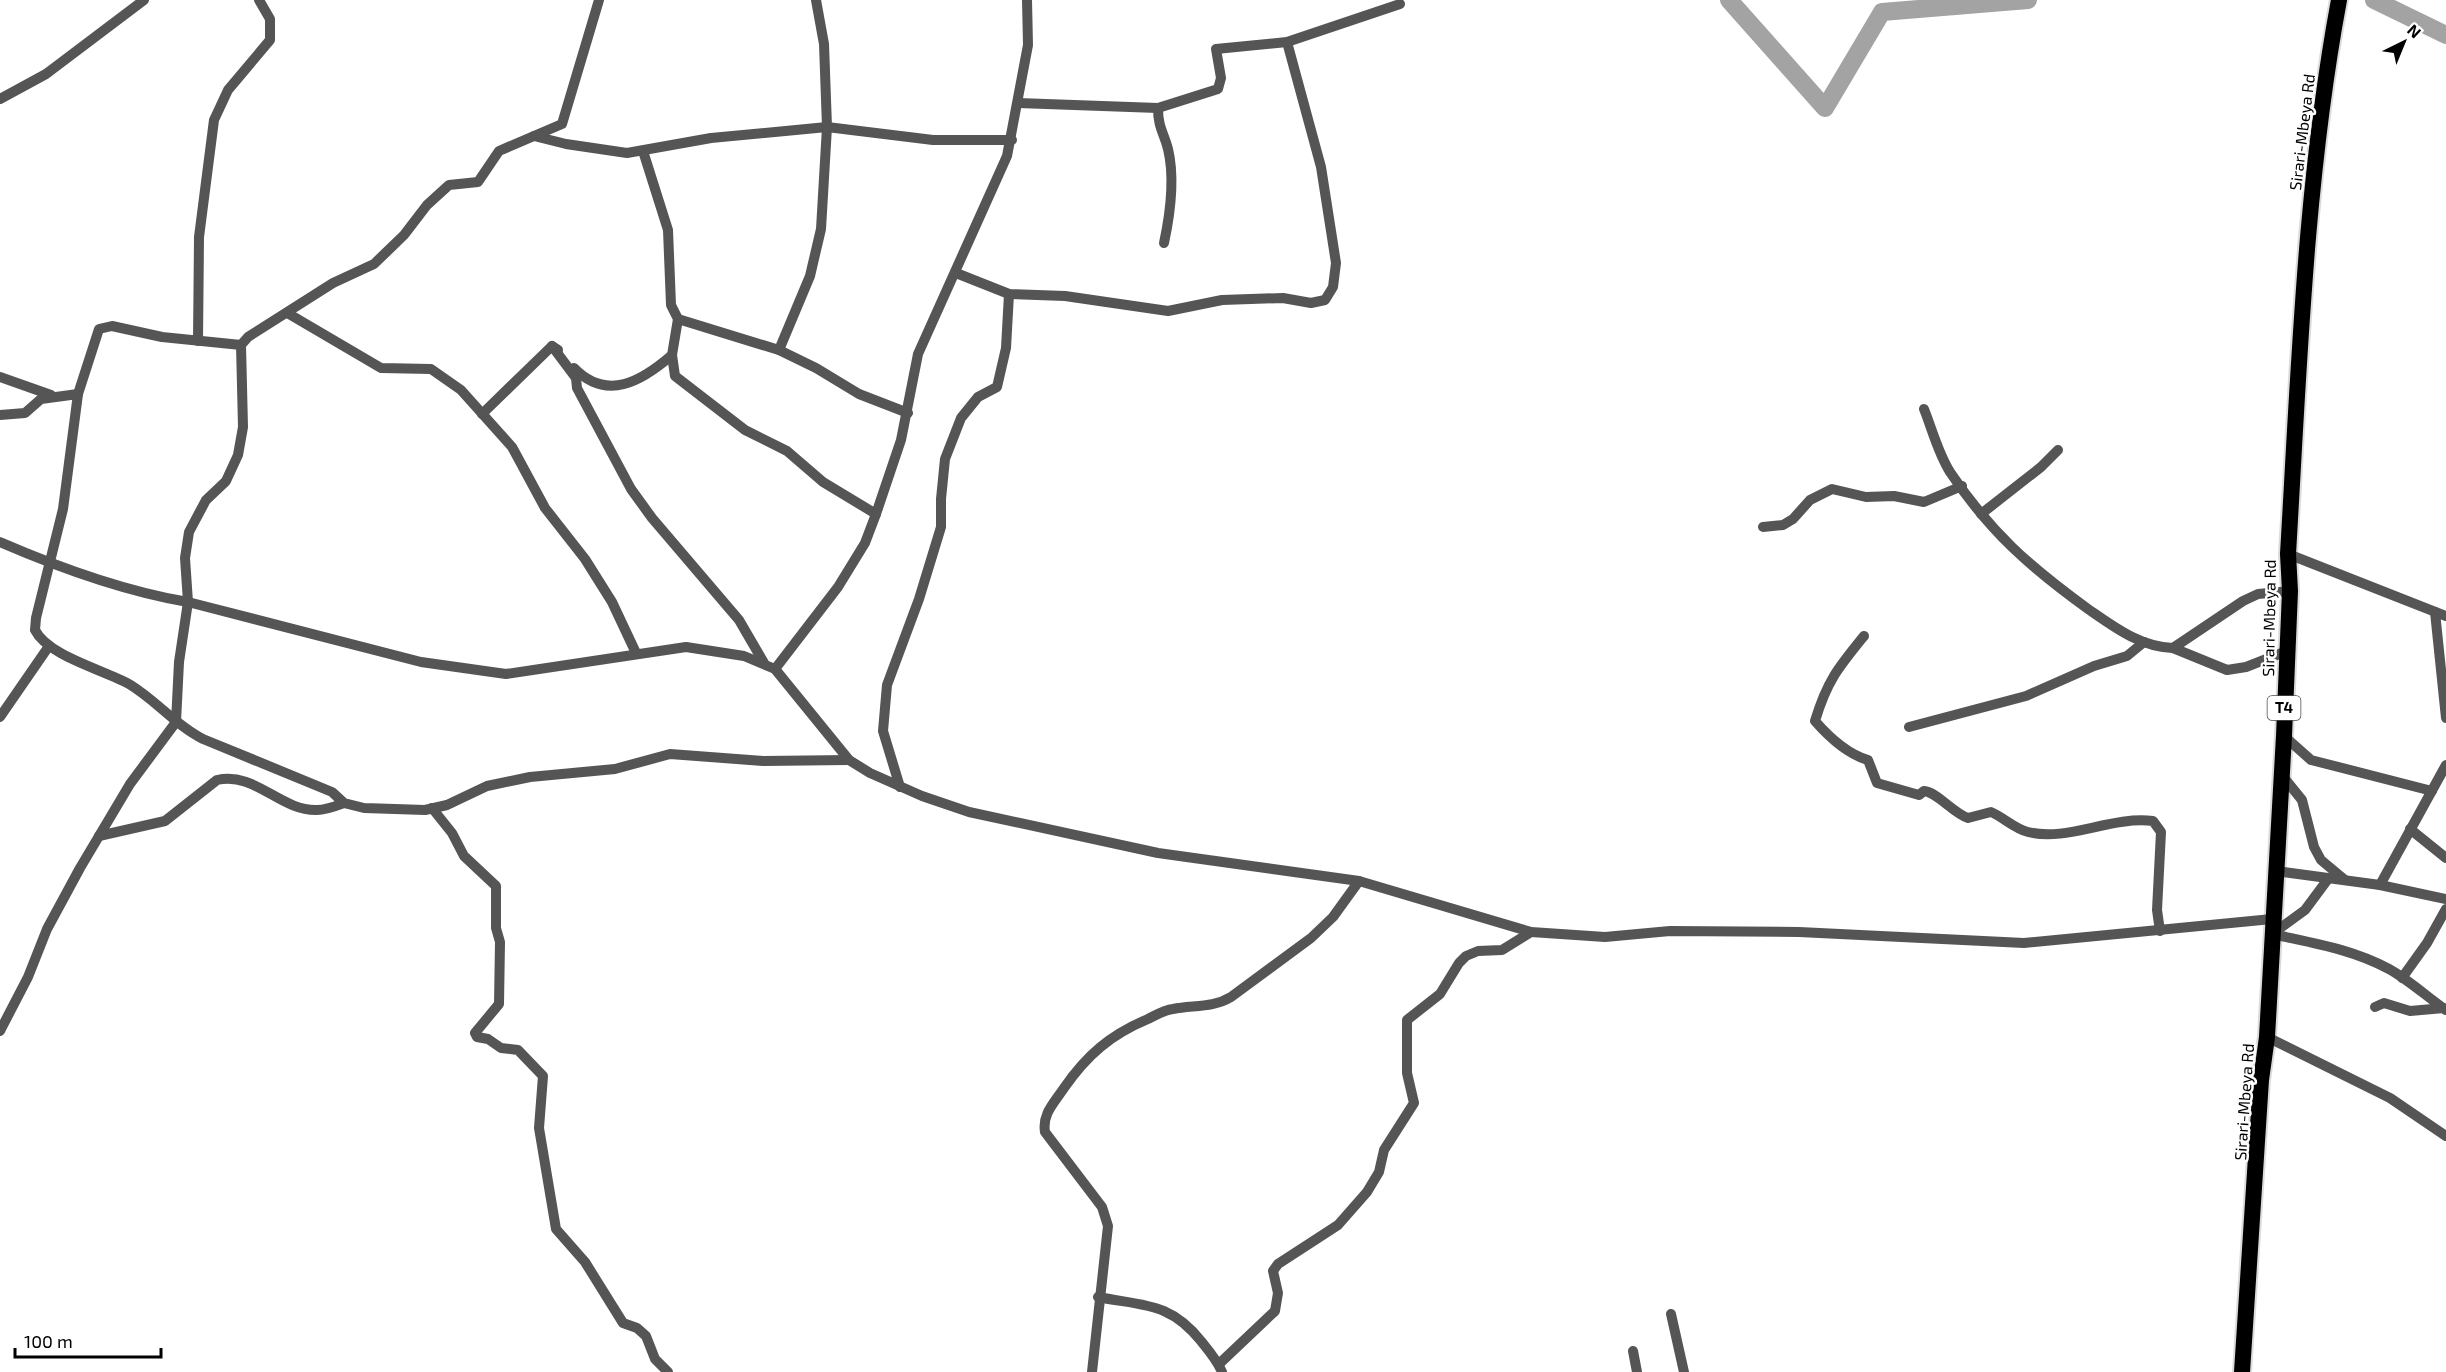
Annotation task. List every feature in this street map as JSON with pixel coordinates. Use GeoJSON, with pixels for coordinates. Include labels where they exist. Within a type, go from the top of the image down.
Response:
{"type":"FeatureCollection","features":[{"type":"Feature","properties":{"kind":"highway","name":"Sirari-Mbeya Rd"},"geometry":{"type":"LineString","coordinates":[[2242,1372],[2256,1185],[2261,1080],[2267,1037],[2284,736],[2290,591],[2288,554],[2304,274],[2331,45],[2339,0]]}},
{"type":"Feature","properties":{"kind":"street"},"geometry":{"type":"LineString","coordinates":[[0,99],[53,69],[144,0]]}},
{"type":"Feature","properties":{"kind":"street"},"geometry":{"type":"LineString","coordinates":[[198,341],[200,237],[210,161],[210,142],[214,120],[228,90],[270,40],[272,32],[270,19],[259,0]]}},
{"type":"Feature","properties":{"kind":"street"},"geometry":{"type":"LineString","coordinates":[[0,1030],[28,977],[47,929],[99,836],[141,768],[176,722],[179,662],[188,602],[184,558],[189,532],[206,500],[226,481],[233,469],[241,443],[243,428],[241,345],[248,337],[289,314],[333,284],[374,264],[404,235],[427,205],[449,185],[478,182],[500,151],[556,127],[565,118],[599,0]]}},
{"type":"Feature","properties":{"kind":"street"},"geometry":{"type":"LineString","coordinates":[[779,350],[810,276],[821,229],[827,127],[824,44],[816,0]]}},
{"type":"Feature","properties":{"kind":"street"},"geometry":{"type":"LineString","coordinates":[[775,669],[838,587],[865,543],[876,514],[908,413],[918,354],[989,200],[1012,140],[1028,45],[1027,0]]}},
{"type":"Feature","properties":{"kind":"street"},"geometry":{"type":"LineString","coordinates":[[1018,103],[1158,108],[1218,89],[1221,78],[1216,49],[1287,42],[1400,4]]}},
{"type":"Feature","properties":{"kind":"street"},"geometry":{"type":"LineString","coordinates":[[956,273],[1009,294],[1065,296],[1168,311],[1222,300],[1283,298],[1311,303],[1325,300],[1333,287],[1334,252],[1321,167],[1287,42]]}},
{"type":"Feature","properties":{"kind":"street"},"geometry":{"type":"LineString","coordinates":[[1158,108],[1160,130],[1169,152],[1169,218],[1164,243]]}},
{"type":"Feature","properties":{"kind":"street"},"geometry":{"type":"LineString","coordinates":[[534,136],[627,153],[711,138],[827,127],[933,140],[1012,140]]}},
{"type":"Feature","properties":{"kind":"street"},"geometry":{"type":"LineString","coordinates":[[643,151],[669,230],[671,305],[678,319],[672,355],[675,376],[752,435],[787,451],[823,482],[876,514]]}},
{"type":"Feature","properties":{"kind":"street"},"geometry":{"type":"LineString","coordinates":[[900,787],[883,731],[887,685],[919,599],[941,527],[945,459],[961,418],[978,397],[998,387],[1006,348],[1009,294]]}},
{"type":"Feature","properties":{"kind":"street"},"geometry":{"type":"LineString","coordinates":[[289,314],[381,368],[431,369],[461,390],[512,447],[545,508],[585,559],[612,602],[636,653]]}},
{"type":"Feature","properties":{"kind":"street"},"geometry":{"type":"LineString","coordinates":[[678,319],[779,350],[816,368],[859,394],[908,413]]}},
{"type":"Feature","properties":{"kind":"street"},"geometry":{"type":"LineString","coordinates":[[241,345],[104,327],[99,329],[93,341],[78,394],[63,509],[35,630],[48,646],[129,684],[176,722],[203,740],[332,792],[344,803]]}},
{"type":"Feature","properties":{"kind":"street"},"geometry":{"type":"LineString","coordinates":[[482,414],[552,346]]}},
{"type":"Feature","properties":{"kind":"street"},"geometry":{"type":"LineString","coordinates":[[552,346],[586,381],[603,387],[635,380],[652,372],[672,355]]}},
{"type":"Feature","properties":{"kind":"street"},"geometry":{"type":"LineString","coordinates":[[552,346],[576,378],[581,398],[631,489],[652,518],[739,620],[764,663]]}},
{"type":"Feature","properties":{"kind":"street"},"geometry":{"type":"LineString","coordinates":[[0,377],[52,395]]}},
{"type":"Feature","properties":{"kind":"street"},"geometry":{"type":"LineString","coordinates":[[0,415],[25,413],[35,401],[52,395],[78,394]]}},
{"type":"Feature","properties":{"kind":"street"},"geometry":{"type":"LineString","coordinates":[[1924,409],[1944,461],[1981,514],[2018,556],[2052,584],[2122,633],[2144,642],[2173,648],[2227,670],[2246,667],[2287,651]]}},
{"type":"Feature","properties":{"kind":"street"},"geometry":{"type":"LineString","coordinates":[[1981,514],[2041,467],[2058,450]]}},
{"type":"Feature","properties":{"kind":"street"},"geometry":{"type":"LineString","coordinates":[[1763,527],[1783,525],[1793,519],[1810,500],[1832,489],[1866,497],[1894,496],[1924,502],[1962,486]]}},
{"type":"Feature","properties":{"kind":"street"},"geometry":{"type":"LineString","coordinates":[[0,542],[51,564],[153,596],[188,602],[421,662],[506,674],[636,653],[701,648],[744,656],[775,669],[849,760],[900,787],[969,812],[1158,853],[1359,882],[1531,932],[1605,937],[1670,931],[1798,932],[2024,943],[2160,931],[2272,927],[2366,958],[2402,978],[2445,1009]]}},
{"type":"Feature","properties":{"kind":"street"},"geometry":{"type":"LineString","coordinates":[[2288,554],[2446,616]]}},
{"type":"Feature","properties":{"kind":"street"},"geometry":{"type":"LineString","coordinates":[[2173,648],[2243,601],[2258,594],[2290,591]]}},
{"type":"Feature","properties":{"kind":"street"},"geometry":{"type":"LineString","coordinates":[[2435,612],[2446,718]]}},
{"type":"Feature","properties":{"kind":"street"},"geometry":{"type":"LineString","coordinates":[[1864,636],[1831,677],[1823,694],[1815,721],[1823,730],[1857,757],[1868,760],[1877,783],[1905,794],[1918,795],[1924,791],[1930,791],[1948,808],[1968,818],[1990,812],[2027,832],[2049,834],[2135,819],[2153,821],[2161,832],[2157,910],[2160,931]]}},
{"type":"Feature","properties":{"kind":"street"},"geometry":{"type":"LineString","coordinates":[[1909,727],[2026,696],[2094,666],[2127,656],[2144,642]]}},
{"type":"Feature","properties":{"kind":"street"},"geometry":{"type":"LineString","coordinates":[[0,717],[48,646]]}},
{"type":"Feature","properties":{"kind":"street"},"geometry":{"type":"LineString","coordinates":[[2284,736],[2310,760],[2432,791]]}},
{"type":"Feature","properties":{"kind":"street"},"geometry":{"type":"LineString","coordinates":[[99,836],[165,821],[216,780],[226,777],[262,786],[283,802],[303,808],[318,810],[344,803],[386,810],[447,806],[487,786],[530,777],[615,769],[670,754],[763,761],[849,760]]}},
{"type":"Feature","properties":{"kind":"street"},"geometry":{"type":"LineString","coordinates":[[2380,885],[2446,765]]}},
{"type":"Feature","properties":{"kind":"street"},"geometry":{"type":"LineString","coordinates":[[2281,774],[2301,800],[2314,847],[2321,860],[2347,881]]}},
{"type":"Feature","properties":{"kind":"street"},"geometry":{"type":"LineString","coordinates":[[432,808],[453,833],[464,856],[496,886],[496,928],[500,942],[499,1004],[475,1033],[477,1037],[488,1039],[501,1048],[518,1050],[543,1076],[539,1128],[556,1229],[585,1262],[622,1323],[637,1328],[646,1336],[655,1359],[668,1372]]}},
{"type":"Feature","properties":{"kind":"street"},"geometry":{"type":"LineString","coordinates":[[2410,830],[2446,858]]}},
{"type":"Feature","properties":{"kind":"street"},"geometry":{"type":"LineString","coordinates":[[2276,871],[2380,885],[2446,898]]}},
{"type":"Feature","properties":{"kind":"street"},"geometry":{"type":"LineString","coordinates":[[2272,927],[2305,910],[2328,879]]}},
{"type":"Feature","properties":{"kind":"street"},"geometry":{"type":"LineString","coordinates":[[1092,1372],[1098,1297],[1108,1226],[1105,1212],[1045,1132],[1043,1121],[1083,1062],[1105,1041],[1131,1026],[1171,1009],[1220,1004],[1231,998],[1311,938],[1333,917],[1359,882]]}},
{"type":"Feature","properties":{"kind":"street"},"geometry":{"type":"LineString","coordinates":[[2402,978],[2427,943],[2446,909]]}},
{"type":"Feature","properties":{"kind":"street"},"geometry":{"type":"LineString","coordinates":[[1098,1297],[1140,1304],[1174,1314],[1194,1332],[1220,1368],[1275,1311],[1278,1293],[1273,1271],[1278,1263],[1338,1225],[1376,1178],[1384,1150],[1414,1103],[1407,1072],[1407,1020],[1440,994],[1459,963],[1466,956],[1478,951],[1503,950],[1531,932]]}},
{"type":"Feature","properties":{"kind":"street"},"geometry":{"type":"LineString","coordinates":[[2375,1007],[2384,1003],[2410,1011],[2445,1009]]}},
{"type":"Feature","properties":{"kind":"street"},"geometry":{"type":"LineString","coordinates":[[2267,1037],[2390,1098],[2446,1136]]}},
{"type":"Feature","properties":{"kind":"street"},"geometry":{"type":"LineString","coordinates":[[1671,1314],[1684,1372]]}},
{"type":"Feature","properties":{"kind":"street"},"geometry":{"type":"LineString","coordinates":[[1633,1352],[1636,1372]]}},
{"type":"Feature","properties":{"kind":"waterway"},"geometry":{"type":"LineString","coordinates":[[1729,0],[1825,108],[1882,12],[2028,0]]}},
{"type":"Feature","properties":{"kind":"waterway"},"geometry":{"type":"LineString","coordinates":[[2374,0],[2446,35]]}}]}
